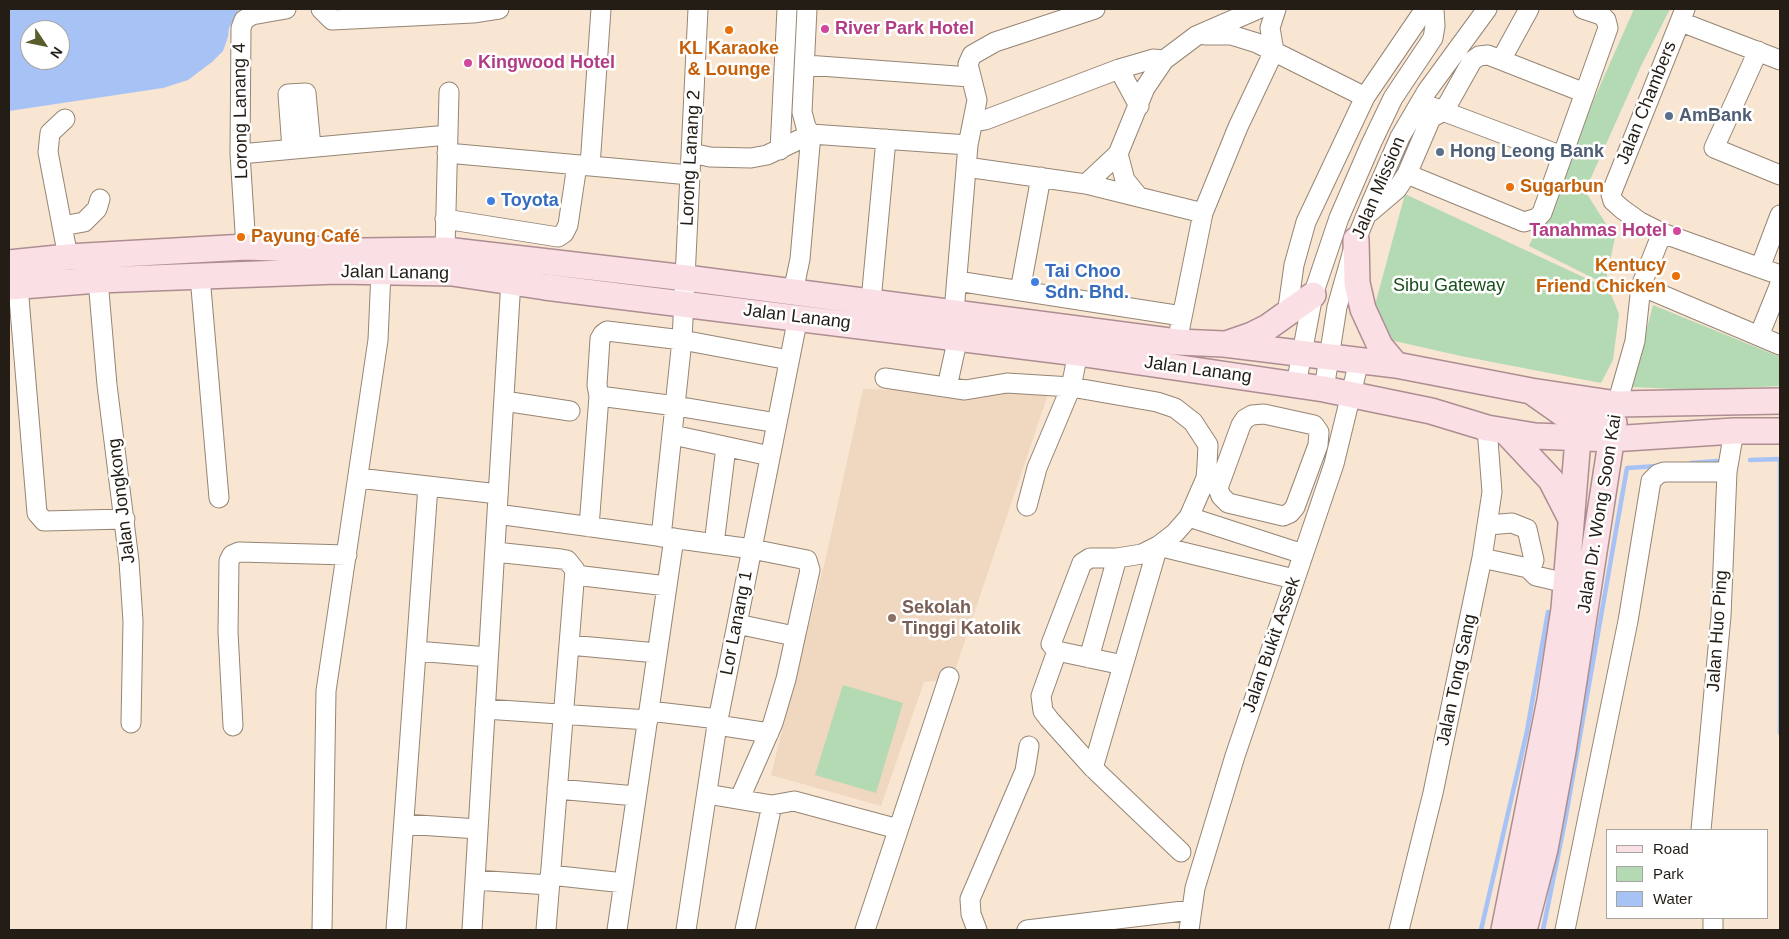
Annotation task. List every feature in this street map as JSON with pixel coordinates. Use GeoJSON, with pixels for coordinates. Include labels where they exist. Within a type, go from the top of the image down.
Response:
{"type":"FeatureCollection","features":[{"type":"Feature","properties":{"kind":"main road"},"geometry":{"type":"LineString","coordinates":[[1356,240],[1357,282],[1363,309],[1380,346],[1396,365]]}},
{"type":"Feature","properties":{"kind":"main road","name":"Jalan Lanang"},"geometry":{"type":"LineString","coordinates":[[12,279],[68,257],[246,247],[362,251],[445,250],[871,301],[1176,342],[1224,344],[1396,365],[1531,391],[1617,404],[1780,401]]}},
{"type":"Feature","properties":{"kind":"main road","name":"Jalan Lanang"},"geometry":{"type":"LineString","coordinates":[[12,279],[98,280],[381,272],[452,273],[511,280],[545,287],[1078,353],[1352,393],[1431,411],[1496,429],[1581,433],[1611,439],[1780,430]]}},
{"type":"Feature","properties":{"kind":"main road"},"geometry":{"type":"LineString","coordinates":[[1224,344],[1252,335],[1286,315],[1313,295]]}},
{"type":"Feature","properties":{"kind":"main road"},"geometry":{"type":"LineString","coordinates":[[1531,391],[1581,433]]}},
{"type":"Feature","properties":{"kind":"main road","name":"Jalan Dr. Wong Soon Kai"},"geometry":{"type":"LineString","coordinates":[[1504,930],[1550,700],[1566,583],[1581,433],[1617,404]]}},
{"type":"Feature","properties":{"kind":"main road","name":"Jalan Dr. Wong Soon Kai"},"geometry":{"type":"LineString","coordinates":[[1524,930],[1545,849],[1563,751],[1594,562],[1617,404]]}},
{"type":"Feature","properties":{"kind":"main road"},"geometry":{"type":"LineString","coordinates":[[1496,429],[1550,480],[1572,519]]}},
{"type":"Feature","properties":{"kind":"street","name":"Lorong Lanang 4"},"geometry":{"type":"LineString","coordinates":[[246,247],[240,154],[241,28],[244,20],[252,15],[286,9]]}},
{"type":"Feature","properties":{"kind":"street"},"geometry":{"type":"LineString","coordinates":[[321,9],[332,20],[500,9]]}},
{"type":"Feature","properties":{"kind":"street"},"geometry":{"type":"LineString","coordinates":[[446,219],[558,237],[564,233],[568,225],[584,165],[601,9]]}},
{"type":"Feature","properties":{"kind":"street","name":"Lorong Lanang 2"},"geometry":{"type":"LineString","coordinates":[[617,930],[667,586],[673,435],[686,278],[698,9]]}},
{"type":"Feature","properties":{"kind":"street"},"geometry":{"type":"LineString","coordinates":[[780,150],[787,9]]}},
{"type":"Feature","properties":{"kind":"street"},"geometry":{"type":"LineString","coordinates":[[793,292],[800,258],[811,134],[806,127],[802,112],[806,65],[807,9]]}},
{"type":"Feature","properties":{"kind":"street"},"geometry":{"type":"LineString","coordinates":[[954,312],[968,145],[977,100],[968,64],[972,55],[981,49],[1095,9]]}},
{"type":"Feature","properties":{"kind":"street"},"geometry":{"type":"LineString","coordinates":[[1086,184],[1118,154],[1145,88],[1164,60],[1231,15],[1258,9]]}},
{"type":"Feature","properties":{"kind":"street"},"geometry":{"type":"LineString","coordinates":[[1176,342],[1203,213],[1238,126],[1274,51],[1270,28],[1276,9]]}},
{"type":"Feature","properties":{"kind":"street"},"geometry":{"type":"LineString","coordinates":[[1286,315],[1294,265],[1306,222],[1365,97],[1425,9]]}},
{"type":"Feature","properties":{"kind":"street","name":"Jalan Mission"},"geometry":{"type":"LineString","coordinates":[[1296,385],[1313,295],[1339,218],[1393,98],[1432,38],[1435,26],[1434,9]]}},
{"type":"Feature","properties":{"kind":"street"},"geometry":{"type":"LineString","coordinates":[[1494,58],[1529,9]]}},
{"type":"Feature","properties":{"kind":"street"},"geometry":{"type":"LineString","coordinates":[[1407,174],[1524,222],[1530,222],[1542,213],[1608,28],[1606,20],[1601,15],[1583,9]]}},
{"type":"Feature","properties":{"kind":"street"},"geometry":{"type":"LineString","coordinates":[[1485,11],[1482,40],[1494,58]]}},
{"type":"Feature","properties":{"kind":"street","name":"Jalan Mission"},"geometry":{"type":"LineString","coordinates":[[1324,389],[1337,307],[1356,240],[1366,215],[1400,137],[1421,102],[1485,11]]}},
{"type":"Feature","properties":{"kind":"street"},"geometry":{"type":"LineString","coordinates":[[1683,15],[1780,60]]}},
{"type":"Feature","properties":{"kind":"street","name":"Jalan Chambers"},"geometry":{"type":"LineString","coordinates":[[1662,233],[1640,222],[1622,209],[1613,201],[1611,194],[1683,15]]}},
{"type":"Feature","properties":{"kind":"street"},"geometry":{"type":"LineString","coordinates":[[1199,35],[1231,35],[1257,43],[1365,97]]}},
{"type":"Feature","properties":{"kind":"street"},"geometry":{"type":"LineString","coordinates":[[1758,51],[1714,148],[1780,175]]}},
{"type":"Feature","properties":{"kind":"street"},"geometry":{"type":"LineString","coordinates":[[1366,215],[1397,189],[1407,174],[1431,118],[1444,111],[1472,61],[1479,56],[1494,58],[1585,93]]}},
{"type":"Feature","properties":{"kind":"street"},"geometry":{"type":"LineString","coordinates":[[974,122],[985,120],[1119,69],[1153,59],[1164,60]]}},
{"type":"Feature","properties":{"kind":"street"},"geometry":{"type":"LineString","coordinates":[[806,65],[970,77]]}},
{"type":"Feature","properties":{"kind":"street"},"geometry":{"type":"LineString","coordinates":[[1119,69],[1139,106]]}},
{"type":"Feature","properties":{"kind":"street"},"geometry":{"type":"LineString","coordinates":[[445,250],[449,92]]}},
{"type":"Feature","properties":{"kind":"street"},"geometry":{"type":"LineString","coordinates":[[292,149],[288,94],[306,93],[311,148]]}},
{"type":"Feature","properties":{"kind":"street"},"geometry":{"type":"LineString","coordinates":[[1421,102],[1562,156]]}},
{"type":"Feature","properties":{"kind":"street"},"geometry":{"type":"LineString","coordinates":[[65,119],[50,133],[48,152],[68,257]]}},
{"type":"Feature","properties":{"kind":"street"},"geometry":{"type":"LineString","coordinates":[[691,153],[718,158],[751,158],[780,150],[811,134],[968,145]]}},
{"type":"Feature","properties":{"kind":"street"},"geometry":{"type":"LineString","coordinates":[[871,301],[886,139]]}},
{"type":"Feature","properties":{"kind":"street"},"geometry":{"type":"LineString","coordinates":[[240,154],[311,148],[447,144],[584,165],[690,174]]}},
{"type":"Feature","properties":{"kind":"street"},"geometry":{"type":"LineString","coordinates":[[1118,154],[1126,180],[1138,196]]}},
{"type":"Feature","properties":{"kind":"street"},"geometry":{"type":"LineString","coordinates":[[966,167],[1086,184],[1203,213]]}},
{"type":"Feature","properties":{"kind":"street"},"geometry":{"type":"LineString","coordinates":[[1020,291],[1041,177]]}},
{"type":"Feature","properties":{"kind":"street"},"geometry":{"type":"LineString","coordinates":[[62,226],[84,222],[96,209],[100,199]]}},
{"type":"Feature","properties":{"kind":"street"},"geometry":{"type":"LineString","coordinates":[[1760,268],[1780,215]]}},
{"type":"Feature","properties":{"kind":"street"},"geometry":{"type":"LineString","coordinates":[[1617,404],[1636,341],[1641,286],[1662,233],[1780,275]]}},
{"type":"Feature","properties":{"kind":"street"},"geometry":{"type":"LineString","coordinates":[[555,262],[558,237]]}},
{"type":"Feature","properties":{"kind":"street"},"geometry":{"type":"LineString","coordinates":[[322,930],[326,691],[378,340],[381,272]]}},
{"type":"Feature","properties":{"kind":"street"},"geometry":{"type":"LineString","coordinates":[[200,276],[219,498]]}},
{"type":"Feature","properties":{"kind":"street"},"geometry":{"type":"LineString","coordinates":[[12,279],[37,513],[44,521],[125,519]]}},
{"type":"Feature","properties":{"kind":"street","name":"Jalan Jongkong"},"geometry":{"type":"LineString","coordinates":[[98,280],[107,385],[125,519],[133,621],[131,723]]}},
{"type":"Feature","properties":{"kind":"street"},"geometry":{"type":"LineString","coordinates":[[472,930],[511,280]]}},
{"type":"Feature","properties":{"kind":"street"},"geometry":{"type":"LineString","coordinates":[[956,281],[1182,316]]}},
{"type":"Feature","properties":{"kind":"street"},"geometry":{"type":"LineString","coordinates":[[1759,336],[1780,284]]}},
{"type":"Feature","properties":{"kind":"street"},"geometry":{"type":"LineString","coordinates":[[1641,286],[1780,345]]}},
{"type":"Feature","properties":{"kind":"street","name":"Lor Lanang 1"},"geometry":{"type":"LineString","coordinates":[[686,930],[717,722],[798,317]]}},
{"type":"Feature","properties":{"kind":"street"},"geometry":{"type":"LineString","coordinates":[[589,527],[600,396],[597,385],[600,339],[607,331],[682,340],[790,360]]}},
{"type":"Feature","properties":{"kind":"street"},"geometry":{"type":"LineString","coordinates":[[947,388],[958,338]]}},
{"type":"Feature","properties":{"kind":"street"},"geometry":{"type":"LineString","coordinates":[[1026,506],[1037,468],[1071,387],[1078,353]]}},
{"type":"Feature","properties":{"kind":"street","name":"Jalan Bukit Assek"},"geometry":{"type":"LineString","coordinates":[[1189,930],[1191,910],[1235,756],[1334,464],[1359,361]]}},
{"type":"Feature","properties":{"kind":"street"},"geometry":{"type":"LineString","coordinates":[[885,378],[947,388],[973,390],[1007,383],[1071,387],[1157,402],[1175,408],[1193,422],[1208,445],[1213,479],[1221,496],[1228,503],[1283,516],[1290,513],[1295,507],[1318,445],[1319,432],[1314,425],[1264,414],[1245,418],[1213,479],[1175,533],[1158,546],[1142,554],[1116,558],[1090,558],[1082,563],[1051,644],[1056,651],[1123,665]]}},
{"type":"Feature","properties":{"kind":"street"},"geometry":{"type":"LineString","coordinates":[[600,396],[676,406],[777,423]]}},
{"type":"Feature","properties":{"kind":"street"},"geometry":{"type":"LineString","coordinates":[[504,401],[570,411]]}},
{"type":"Feature","properties":{"kind":"street","name":"Jalan Tong Sang"},"geometry":{"type":"LineString","coordinates":[[1399,930],[1433,793],[1482,558],[1492,492],[1496,429]]}},
{"type":"Feature","properties":{"kind":"street","name":"Jalan Huo Ping"},"geometry":{"type":"LineString","coordinates":[[1701,829],[1721,616],[1727,472],[1734,431]]}},
{"type":"Feature","properties":{"kind":"street"},"geometry":{"type":"LineString","coordinates":[[673,435],[770,456]]}},
{"type":"Feature","properties":{"kind":"street"},"geometry":{"type":"LineString","coordinates":[[714,544],[726,446]]}},
{"type":"Feature","properties":{"kind":"street"},"geometry":{"type":"LineString","coordinates":[[1565,930],[1628,621],[1651,481],[1658,474],[1664,472],[1727,472]]}},
{"type":"Feature","properties":{"kind":"street"},"geometry":{"type":"LineString","coordinates":[[358,478],[498,494]]}},
{"type":"Feature","properties":{"kind":"street"},"geometry":{"type":"LineString","coordinates":[[396,930],[428,486]]}},
{"type":"Feature","properties":{"kind":"street"},"geometry":{"type":"LineString","coordinates":[[497,514],[752,549],[804,558],[809,563],[810,570],[786,679],[769,733],[740,798]]}},
{"type":"Feature","properties":{"kind":"street"},"geometry":{"type":"LineString","coordinates":[[1188,517],[1303,554]]}},
{"type":"Feature","properties":{"kind":"street"},"geometry":{"type":"LineString","coordinates":[[1488,525],[1512,523],[1527,529],[1534,560],[1532,566],[1528,568]]}},
{"type":"Feature","properties":{"kind":"street"},"geometry":{"type":"LineString","coordinates":[[1158,546],[1294,579]]}},
{"type":"Feature","properties":{"kind":"street"},"geometry":{"type":"LineString","coordinates":[[1093,768],[1158,546]]}},
{"type":"Feature","properties":{"kind":"street"},"geometry":{"type":"LineString","coordinates":[[233,726],[228,632],[229,561],[232,555],[239,552],[346,555]]}},
{"type":"Feature","properties":{"kind":"street"},"geometry":{"type":"LineString","coordinates":[[495,552],[566,560],[575,570],[546,930]]}},
{"type":"Feature","properties":{"kind":"street"},"geometry":{"type":"LineString","coordinates":[[1089,658],[1116,558]]}},
{"type":"Feature","properties":{"kind":"street"},"geometry":{"type":"LineString","coordinates":[[1482,558],[1528,568],[1536,576],[1566,583]]}},
{"type":"Feature","properties":{"kind":"street"},"geometry":{"type":"LineString","coordinates":[[575,575],[667,586]]}},
{"type":"Feature","properties":{"kind":"street"},"geometry":{"type":"LineString","coordinates":[[737,624],[794,636]]}},
{"type":"Feature","properties":{"kind":"street"},"geometry":{"type":"LineString","coordinates":[[569,645],[657,653]]}},
{"type":"Feature","properties":{"kind":"street"},"geometry":{"type":"LineString","coordinates":[[416,651],[488,657]]}},
{"type":"Feature","properties":{"kind":"street"},"geometry":{"type":"LineString","coordinates":[[1056,651],[1041,696],[1043,711],[1055,727],[1093,768],[1182,852]]}},
{"type":"Feature","properties":{"kind":"street"},"geometry":{"type":"LineString","coordinates":[[865,930],[948,677]]}},
{"type":"Feature","properties":{"kind":"street"},"geometry":{"type":"LineString","coordinates":[[485,709],[563,714],[648,715],[717,722],[769,733]]}},
{"type":"Feature","properties":{"kind":"street"},"geometry":{"type":"LineString","coordinates":[[977,930],[971,914],[970,899],[1025,771],[1029,746]]}},
{"type":"Feature","properties":{"kind":"street"},"geometry":{"type":"LineString","coordinates":[[557,789],[636,796]]}},
{"type":"Feature","properties":{"kind":"street"},"geometry":{"type":"LineString","coordinates":[[706,794],[740,798],[772,805],[794,801],[898,829]]}},
{"type":"Feature","properties":{"kind":"street"},"geometry":{"type":"LineString","coordinates":[[745,930],[772,805]]}},
{"type":"Feature","properties":{"kind":"street"},"geometry":{"type":"LineString","coordinates":[[404,824],[478,828]]}},
{"type":"Feature","properties":{"kind":"street"},"geometry":{"type":"LineString","coordinates":[[475,880],[624,882]]}},
{"type":"Feature","properties":{"kind":"street"},"geometry":{"type":"LineString","coordinates":[[1027,930],[1191,910]]}},
{"type":"Feature","properties":{"kind":"shaded area","name":"Sekolah Tinggi Katolik"},"geometry":{"type":"Polygon","coordinates":[[[863,389],[1048,394],[952,679],[924,682],[881,806],[771,775],[826,557],[863,389]]]}},
{"type":"Feature","properties":{"kind":"green space"},"geometry":{"type":"Polygon","coordinates":[[[1634,9],[1670,9],[1641,66],[1585,191],[1615,238],[1605,284],[1529,246],[1634,9]]]}},
{"type":"Feature","properties":{"kind":"green space","name":"Sibu Gateway"},"geometry":{"type":"Polygon","coordinates":[[[1405,194],[1609,289],[1619,314],[1613,360],[1601,383],[1390,340],[1372,316],[1405,194]]]}},
{"type":"Feature","properties":{"kind":"green space"},"geometry":{"type":"Polygon","coordinates":[[[1653,305],[1780,357],[1780,386],[1698,390],[1632,387],[1653,305]]]}},
{"type":"Feature","properties":{"kind":"green space"},"geometry":{"type":"Polygon","coordinates":[[[843,685],[903,703],[876,793],[815,775],[843,685]]]}},
{"type":"Feature","properties":{"kind":"water"},"geometry":{"type":"Polygon","coordinates":[[[9,9],[239,9],[229,28],[223,51],[188,80],[163,88],[9,111],[9,9]]]}},
{"type":"Feature","properties":{"kind":"waterway"},"geometry":{"type":"LineString","coordinates":[[1750,460],[1780,459],[1780,733]]}},
{"type":"Feature","properties":{"kind":"waterway"},"geometry":{"type":"LineString","coordinates":[[1691,463],[1717,461]]}},
{"type":"Feature","properties":{"kind":"waterway"},"geometry":{"type":"LineString","coordinates":[[1543,930],[1565,821],[1627,468],[1658,466]]}},
{"type":"Feature","properties":{"kind":"waterway"},"geometry":{"type":"LineString","coordinates":[[1481,930],[1527,731],[1548,612]]}},
{"type":"Feature","properties":{"kind":"place","name":"River Park Hotel"},"geometry":{"type":"Point","coordinates":[825,29]}},
{"type":"Feature","properties":{"kind":"place","name":"KL Karaoke & Lounge"},"geometry":{"type":"Point","coordinates":[729,30]}},
{"type":"Feature","properties":{"kind":"place","name":"Kingwood Hotel"},"geometry":{"type":"Point","coordinates":[468,63]}},
{"type":"Feature","properties":{"kind":"place","name":"AmBank"},"geometry":{"type":"Point","coordinates":[1669,116]}},
{"type":"Feature","properties":{"kind":"place","name":"Hong Leong Bank"},"geometry":{"type":"Point","coordinates":[1440,152]}},
{"type":"Feature","properties":{"kind":"place","name":"Sugarbun"},"geometry":{"type":"Point","coordinates":[1510,187]}},
{"type":"Feature","properties":{"kind":"place","name":"Toyota"},"geometry":{"type":"Point","coordinates":[491,201]}},
{"type":"Feature","properties":{"kind":"place","name":"Tanahmas Hotel"},"geometry":{"type":"Point","coordinates":[1677,231]}},
{"type":"Feature","properties":{"kind":"place","name":"Payung Café"},"geometry":{"type":"Point","coordinates":[241,237]}},
{"type":"Feature","properties":{"kind":"place","name":"Kentucy Friend Chicken"},"geometry":{"type":"Point","coordinates":[1676,276]}},
{"type":"Feature","properties":{"kind":"place","name":"Tai Choo Sdn. Bhd."},"geometry":{"type":"Point","coordinates":[1035,282]}},
{"type":"Feature","properties":{"kind":"place","name":"Sekolah Tinggi Katolik"},"geometry":{"type":"Point","coordinates":[892,618]}}]}
